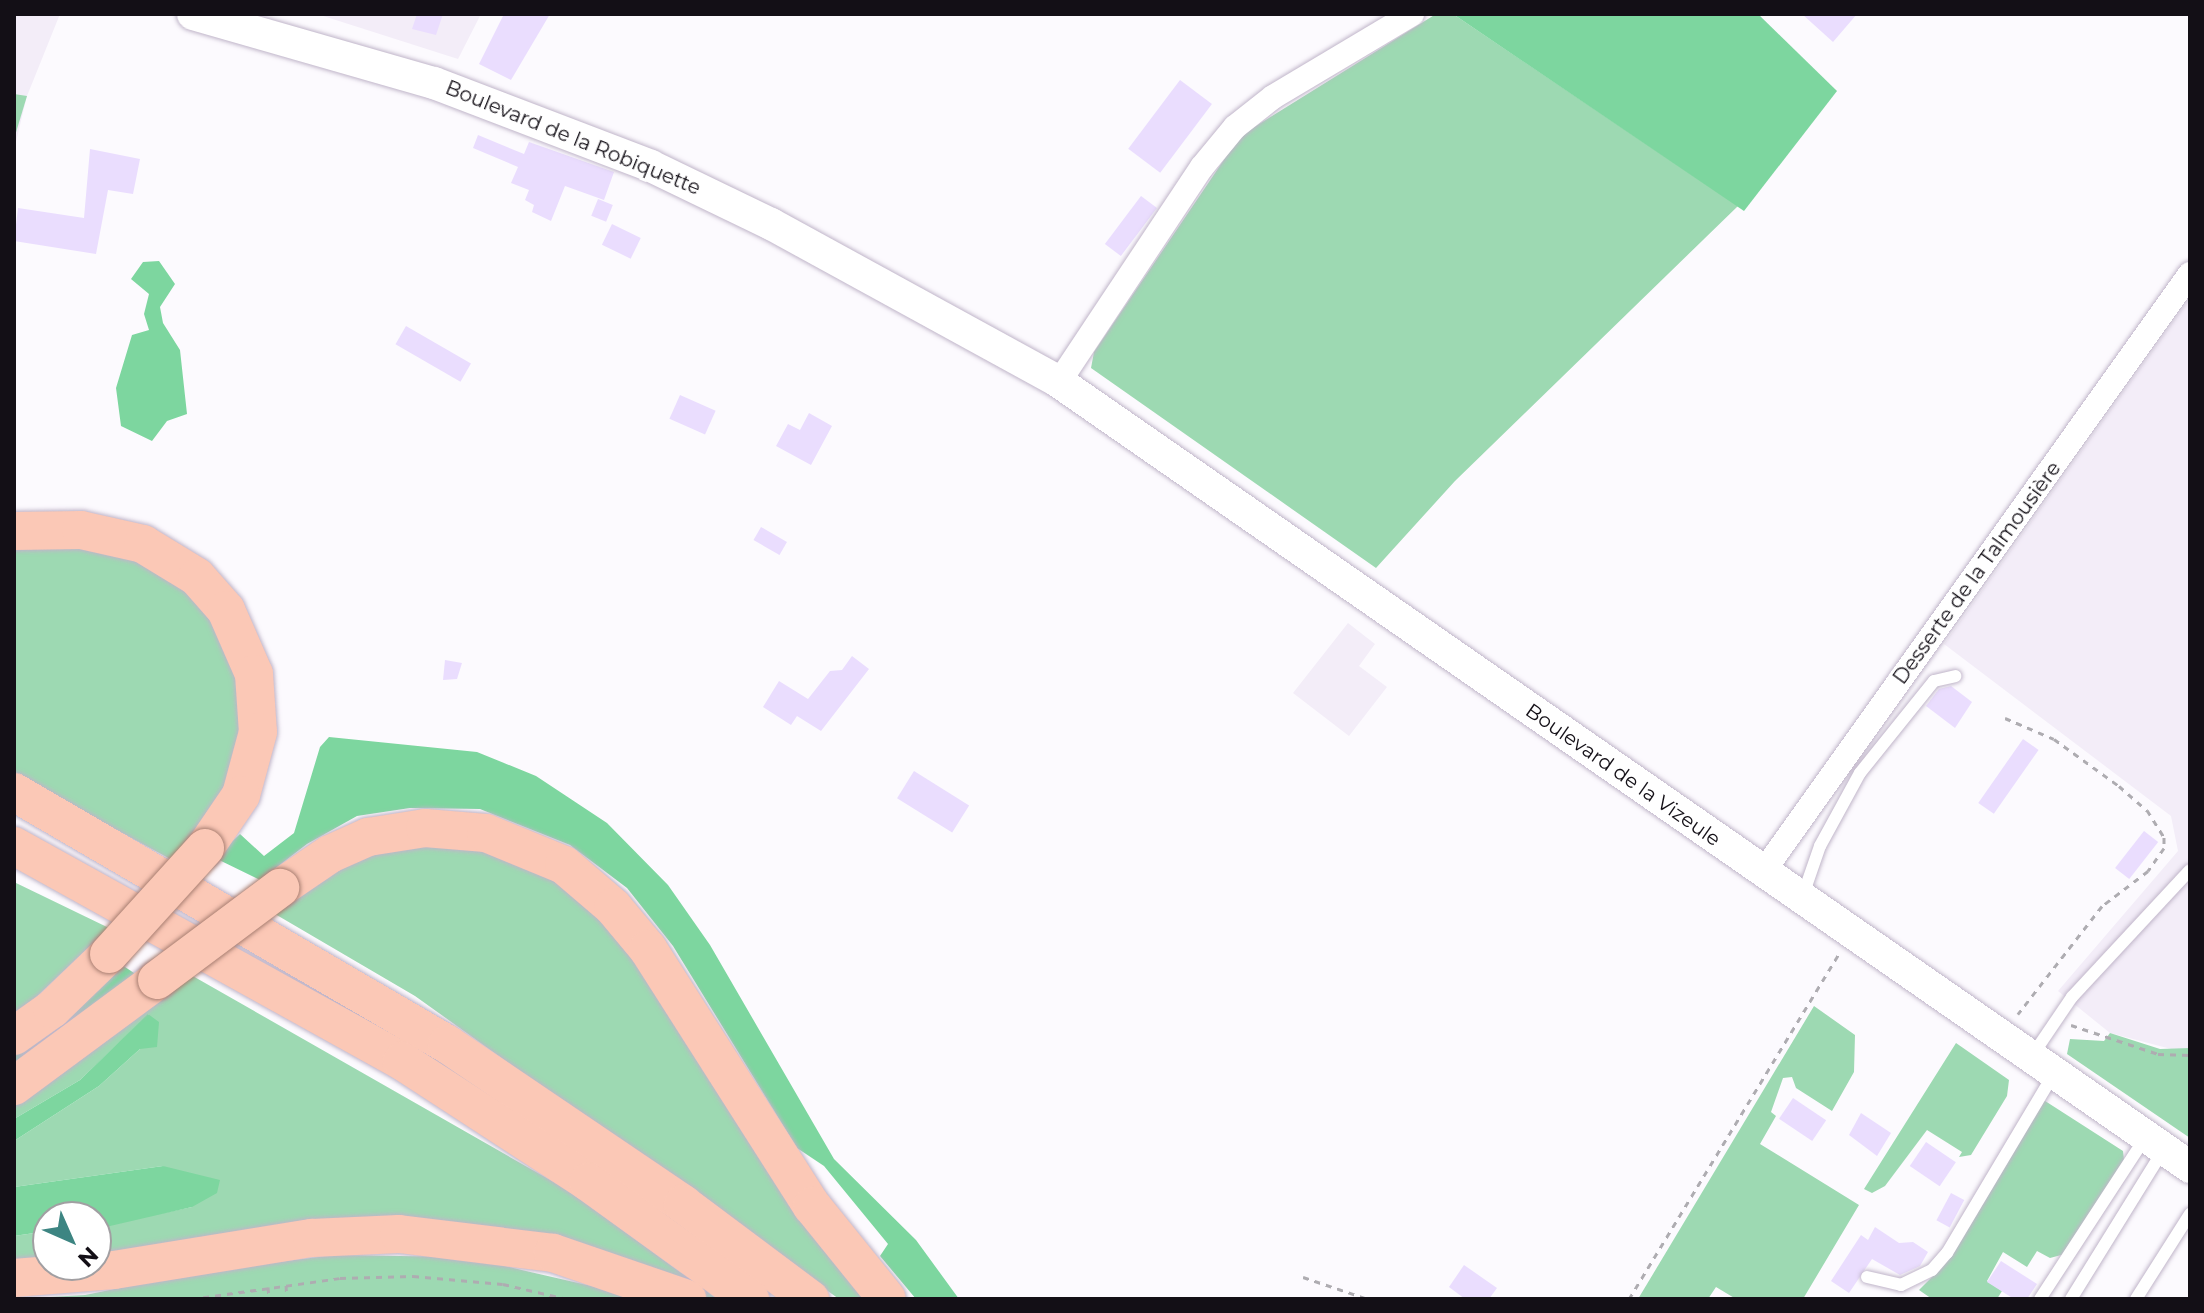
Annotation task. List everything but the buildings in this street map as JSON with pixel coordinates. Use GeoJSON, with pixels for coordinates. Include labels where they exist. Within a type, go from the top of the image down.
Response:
{"type":"FeatureCollection","features":[{"type":"Feature","properties":{"kind":"highway"},"geometry":{"type":"LineString","coordinates":[[14,531],[81,530],[143,544],[197,577],[226,610],[254,674],[258,732],[241,795],[205,848],[109,954],[52,1009],[14,1036]]}},
{"type":"Feature","properties":{"kind":"highway"},"geometry":{"type":"LineString","coordinates":[[14,792],[459,1052],[683,1204],[810,1299]]}},
{"type":"Feature","properties":{"kind":"highway"},"geometry":{"type":"LineString","coordinates":[[14,805],[149,873]]}},
{"type":"Feature","properties":{"kind":"highway"},"geometry":{"type":"LineString","coordinates":[[14,1086],[280,888],[357,841],[425,828],[505,838],[564,865],[613,907],[648,949],[812,1206],[887,1299]]}},
{"type":"Feature","properties":{"kind":"highway"},"geometry":{"type":"LineString","coordinates":[[14,846],[301,1001],[506,1127],[750,1299]]}},
{"type":"Feature","properties":{"kind":"highway"},"geometry":{"type":"LineString","coordinates":[[14,866],[506,1127]]}},
{"type":"Feature","properties":{"kind":"highway"},"geometry":{"type":"LineString","coordinates":[[14,1278],[114,1270],[312,1238],[399,1234],[553,1253],[687,1299]]}},
{"type":"Feature","properties":{"kind":"main road","name":"Boulevard de la Robiquette"},"geometry":{"type":"LineString","coordinates":[[193,14],[434,83],[651,166],[771,224],[1059,382]]}},
{"type":"Feature","properties":{"kind":"main road","name":"Boulevard de la Vizeule"},"geometry":{"type":"LineString","coordinates":[[1059,382],[2167,1151]]}},
{"type":"Feature","properties":{"kind":"street"},"geometry":{"type":"LineString","coordinates":[[1059,382],[1202,167],[1235,127],[1273,97],[1412,14]]}},
{"type":"Feature","properties":{"kind":"street","name":"Desserte de la Talmousière"},"geometry":{"type":"LineString","coordinates":[[1763,872],[2190,274]]}},
{"type":"Feature","properties":{"kind":"lane"},"geometry":{"type":"LineString","coordinates":[[1801,898],[1820,846],[1860,773],[1934,681],[1955,676]]}},
{"type":"Feature","properties":{"kind":"lane"},"geometry":{"type":"LineString","coordinates":[[1867,1277],[1901,1285],[1932,1270],[1947,1253],[2043,1065],[2056,1020],[2190,870]]}},
{"type":"Feature","properties":{"kind":"lane"},"geometry":{"type":"LineString","coordinates":[[2040,1299],[2167,1151]]}},
{"type":"Feature","properties":{"kind":"lane"},"geometry":{"type":"LineString","coordinates":[[2071,1299],[2167,1151]]}},
{"type":"Feature","properties":{"kind":"lane"},"geometry":{"type":"LineString","coordinates":[[2136,1299],[2190,1214]]}},
{"type":"Feature","properties":{"kind":"path"},"geometry":{"type":"LineString","coordinates":[[2001,1036],[2102,906],[2148,871],[2164,848],[2164,837],[2147,810],[2119,786],[2054,739],[2005,718]]}},
{"type":"Feature","properties":{"kind":"path"},"geometry":{"type":"LineString","coordinates":[[1629,1299],[1851,933]]}},
{"type":"Feature","properties":{"kind":"path"},"geometry":{"type":"LineString","coordinates":[[2056,1020],[2158,1054],[2190,1055]]}},
{"type":"Feature","properties":{"kind":"path"},"geometry":{"type":"LineString","coordinates":[[191,1299],[286,1285],[413,1276],[503,1284],[567,1299]]}},
{"type":"Feature","properties":{"kind":"path"},"geometry":{"type":"LineString","coordinates":[[1303,1277],[1368,1299]]}},
{"type":"Feature","properties":{"kind":"path"},"geometry":{"type":"LineString","coordinates":[[286,1285],[287,1299]]}},
{"type":"Feature","properties":{"kind":"path"},"geometry":{"type":"LineString","coordinates":[[268,1287],[269,1299]]}},
{"type":"Feature","properties":{"kind":"shaded area"},"geometry":{"type":"Polygon","coordinates":[[[14,14],[60,14],[27,96],[14,150],[14,14]]]}},
{"type":"Feature","properties":{"kind":"shaded area"},"geometry":{"type":"Polygon","coordinates":[[[317,14],[481,14],[458,59],[317,14]]]}},
{"type":"Feature","properties":{"kind":"shaded area"},"geometry":{"type":"Polygon","coordinates":[[[2190,298],[2190,1048],[2175,1050],[2110,1033],[2058,991],[2178,851],[2171,816],[1944,644],[2190,298]]]}},
{"type":"Feature","properties":{"kind":"shaded area"},"geometry":{"type":"Polygon","coordinates":[[[1348,623],[1375,644],[1359,666],[1387,687],[1349,736],[1293,693],[1348,623]]]}},
{"type":"Feature","properties":{"kind":"green space"},"geometry":{"type":"Polygon","coordinates":[[[1436,14],[1453,14],[1738,206],[1455,481],[1376,568],[1091,368],[1094,352],[1240,136],[1436,14]]]}},
{"type":"Feature","properties":{"kind":"green space"},"geometry":{"type":"Polygon","coordinates":[[[1453,14],[1758,14],[1837,91],[1744,211],[1453,14]]]}},
{"type":"Feature","properties":{"kind":"green space"},"geometry":{"type":"Polygon","coordinates":[[[14,94],[27,96],[14,139],[14,94]]]}},
{"type":"Feature","properties":{"kind":"green space"},"geometry":{"type":"Polygon","coordinates":[[[159,261],[175,284],[160,307],[163,323],[180,350],[187,414],[167,421],[152,441],[121,426],[116,388],[132,335],[149,330],[144,314],[149,294],[131,279],[143,262],[159,261]]]}},
{"type":"Feature","properties":{"kind":"green space"},"geometry":{"type":"Polygon","coordinates":[[[14,542],[87,544],[173,574],[231,647],[246,729],[218,804],[172,860],[14,774],[14,542]]]}},
{"type":"Feature","properties":{"kind":"green space"},"geometry":{"type":"Polygon","coordinates":[[[329,737],[477,752],[536,776],[607,823],[668,885],[710,945],[834,1159],[916,1240],[959,1299],[916,1299],[880,1256],[888,1244],[824,1166],[797,1148],[673,946],[627,888],[570,845],[480,809],[410,808],[357,816],[307,844],[260,880],[215,858],[240,834],[264,856],[294,833],[320,747],[329,737]]]}},
{"type":"Feature","properties":{"kind":"green space"},"geometry":{"type":"Polygon","coordinates":[[[467,844],[531,862],[614,924],[870,1299],[839,1299],[415,996],[275,914],[308,887],[363,857],[398,848],[467,844]]]}},
{"type":"Feature","properties":{"kind":"green space"},"geometry":{"type":"Polygon","coordinates":[[[14,882],[109,928],[14,1018],[14,882]]]}},
{"type":"Feature","properties":{"kind":"green space"},"geometry":{"type":"Polygon","coordinates":[[[122,965],[134,973],[132,980],[14,1066],[14,1052],[122,965]]]}},
{"type":"Feature","properties":{"kind":"green space"},"geometry":{"type":"Polygon","coordinates":[[[191,975],[566,1189],[717,1299],[702,1299],[548,1243],[112,1262],[112,1224],[192,1207],[163,1166],[14,1187],[14,1141],[99,1086],[140,1049],[149,1014],[80,1080],[14,1119],[14,1098],[191,975]]]}},
{"type":"Feature","properties":{"kind":"green space"},"geometry":{"type":"Polygon","coordinates":[[[1814,1006],[1855,1035],[1854,1072],[1832,1111],[1796,1088],[1792,1077],[1783,1078],[1771,1112],[1776,1116],[1760,1144],[1859,1205],[1803,1299],[1736,1299],[1716,1287],[1708,1299],[1638,1299],[1814,1006]]]}},
{"type":"Feature","properties":{"kind":"green space"},"geometry":{"type":"Polygon","coordinates":[[[148,1014],[159,1022],[157,1047],[140,1049],[99,1086],[14,1141],[14,1119],[80,1080],[148,1014]]]}},
{"type":"Feature","properties":{"kind":"green space"},"geometry":{"type":"Polygon","coordinates":[[[2110,1033],[2160,1049],[2190,1048],[2190,1138],[2067,1054],[2070,1039],[2104,1041],[2110,1033]]]}},
{"type":"Feature","properties":{"kind":"green space"},"geometry":{"type":"Polygon","coordinates":[[[1956,1043],[2009,1080],[2007,1096],[1971,1155],[1959,1157],[1962,1152],[1927,1130],[1885,1186],[1872,1193],[1864,1189],[1956,1043]]]}},
{"type":"Feature","properties":{"kind":"green space"},"geometry":{"type":"Polygon","coordinates":[[[2042,1099],[2123,1151],[2124,1160],[2065,1254],[2050,1258],[2037,1251],[2027,1267],[2003,1252],[1987,1281],[2002,1291],[1997,1299],[1932,1299],[1919,1290],[1937,1272],[2042,1099]]]}},
{"type":"Feature","properties":{"kind":"green space"},"geometry":{"type":"Polygon","coordinates":[[[163,1166],[220,1180],[217,1193],[192,1207],[112,1226],[112,1201],[32,1201],[32,1233],[14,1236],[14,1187],[163,1166]]]}},
{"type":"Feature","properties":{"kind":"green space"},"geometry":{"type":"Polygon","coordinates":[[[32,1233],[32,1268],[14,1271],[14,1236],[32,1233]]]}},
{"type":"Feature","properties":{"kind":"green space"},"geometry":{"type":"Polygon","coordinates":[[[335,1255],[465,1257],[648,1299],[14,1299],[85,1295],[204,1271],[335,1255]]]}}]}
